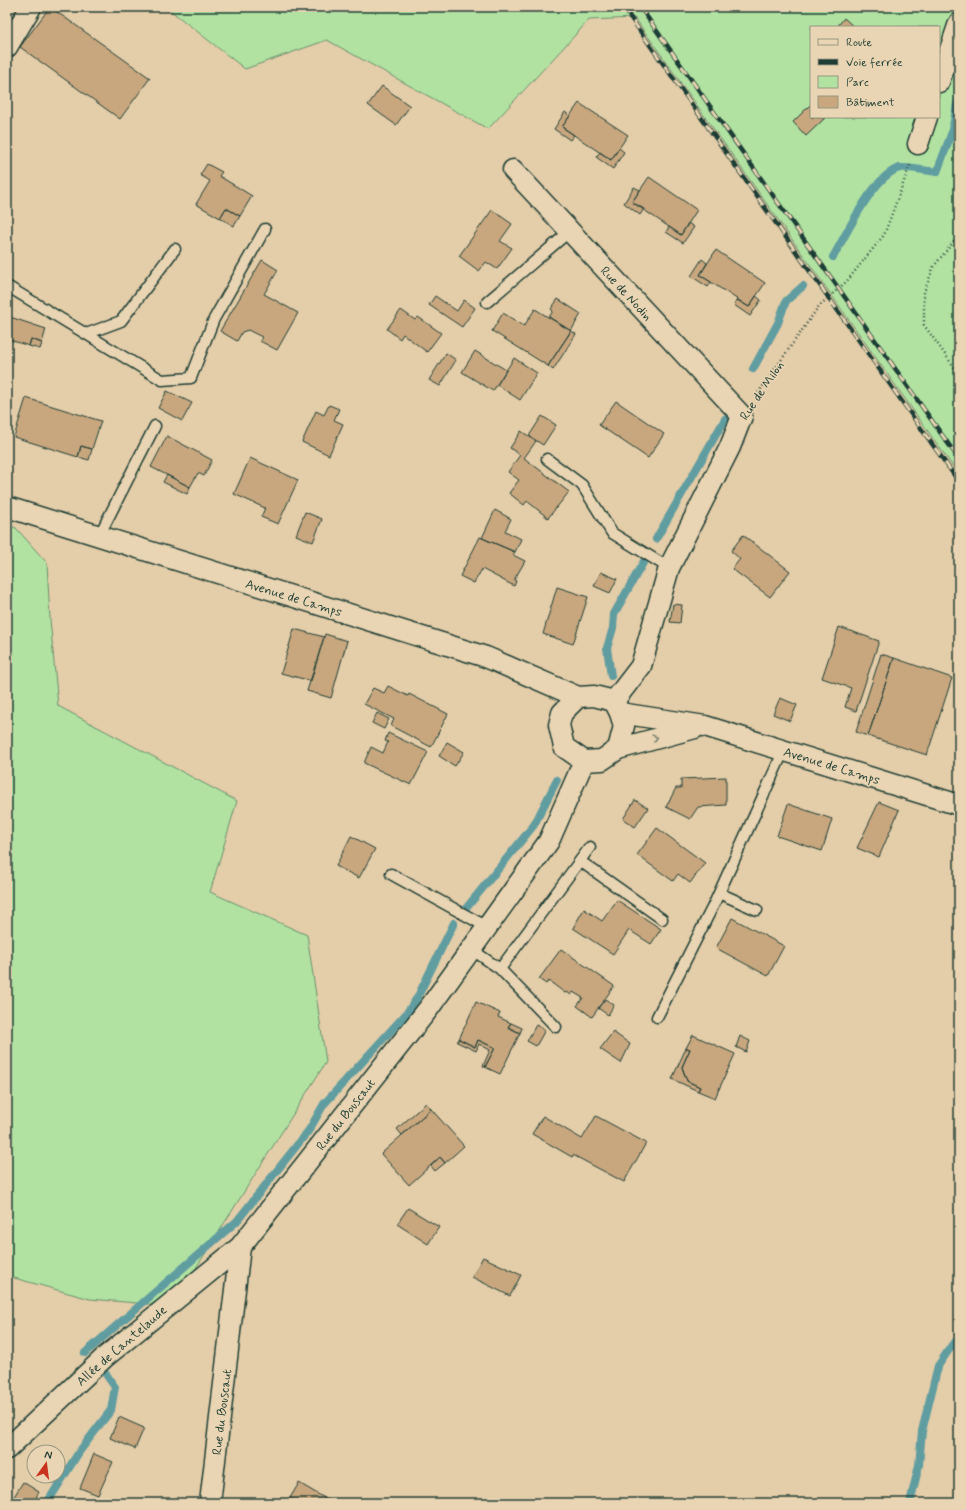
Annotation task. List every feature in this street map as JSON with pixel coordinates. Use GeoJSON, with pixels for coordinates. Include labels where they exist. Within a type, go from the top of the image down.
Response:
{"type":"FeatureCollection","features":[{"type":"Feature","properties":{"kind":"street"},"geometry":{"type":"LineString","coordinates":[[7,46],[31,7]]}},
{"type":"Feature","properties":{"kind":"street"},"geometry":{"type":"LineString","coordinates":[[940,79],[959,23]]}},
{"type":"Feature","properties":{"kind":"street"},"geometry":{"type":"LineString","coordinates":[[918,144],[927,118]]}},
{"type":"Feature","properties":{"kind":"street","name":"Rue de Nodin"},"geometry":{"type":"LineString","coordinates":[[513,170],[742,416]]}},
{"type":"Feature","properties":{"kind":"street","name":"Rue de Milon"},"geometry":{"type":"LineString","coordinates":[[617,707],[641,666],[669,568],[730,446],[742,416]]}},
{"type":"Feature","properties":{"kind":"street","name":"Avenue de Camps"},"geometry":{"type":"LineString","coordinates":[[7,507],[486,657],[578,697]]}},
{"type":"Feature","properties":{"kind":"street"},"geometry":{"type":"LineString","coordinates":[[618,748],[624,726],[617,707],[594,696],[578,697],[562,713],[559,725],[564,747],[584,761],[602,760],[618,748],[705,726]]}},
{"type":"Feature","properties":{"kind":"street","name":"Avenue de Camps"},"geometry":{"type":"LineString","coordinates":[[617,707],[705,726],[959,805]]}},
{"type":"Feature","properties":{"kind":"street","name":"Rue du Bouscaut"},"geometry":{"type":"LineString","coordinates":[[210,1503],[240,1247],[424,1014],[548,841],[584,761]]}},
{"type":"Feature","properties":{"kind":"street","name":"Allée de Cantelaude"},"geometry":{"type":"LineString","coordinates":[[7,1449],[105,1357],[240,1247]]}},
{"type":"Feature","properties":{"kind":"lane"},"geometry":{"type":"LineString","coordinates":[[7,286],[162,380],[190,378],[214,319],[265,229]]}},
{"type":"Feature","properties":{"kind":"lane"},"geometry":{"type":"LineString","coordinates":[[487,302],[570,231]]}},
{"type":"Feature","properties":{"kind":"lane"},"geometry":{"type":"LineString","coordinates":[[86,334],[121,321],[175,249]]}},
{"type":"Feature","properties":{"kind":"lane"},"geometry":{"type":"LineString","coordinates":[[99,536],[155,426]]}},
{"type":"Feature","properties":{"kind":"lane"},"geometry":{"type":"LineString","coordinates":[[547,459],[582,485],[612,533],[669,568]]}},
{"type":"Feature","properties":{"kind":"lane"},"geometry":{"type":"LineString","coordinates":[[657,1017],[719,893],[784,750]]}},
{"type":"Feature","properties":{"kind":"lane"},"geometry":{"type":"LineString","coordinates":[[500,969],[590,847]]}},
{"type":"Feature","properties":{"kind":"lane"},"geometry":{"type":"LineString","coordinates":[[580,861],[662,919]]}},
{"type":"Feature","properties":{"kind":"lane"},"geometry":{"type":"LineString","coordinates":[[391,874],[487,926]]}},
{"type":"Feature","properties":{"kind":"lane"},"geometry":{"type":"LineString","coordinates":[[719,893],[757,910]]}},
{"type":"Feature","properties":{"kind":"lane"},"geometry":{"type":"LineString","coordinates":[[471,949],[500,969],[556,1027]]}},
{"type":"Feature","properties":{"kind":"path","name":"Rue de Milon"},"geometry":{"type":"LineString","coordinates":[[742,416],[819,306],[847,281],[884,235],[918,144]]}},
{"type":"Feature","properties":{"kind":"path"},"geometry":{"type":"LineString","coordinates":[[959,235],[934,266],[924,292],[924,325],[959,374]]}},
{"type":"Feature","properties":{"kind":"green space"},"geometry":{"type":"Polygon","coordinates":[[[166,7],[959,7],[959,475],[635,18],[589,20],[488,129],[327,40],[245,69],[166,7]]]}},
{"type":"Feature","properties":{"kind":"green space"},"geometry":{"type":"Polygon","coordinates":[[[7,525],[16,528],[47,563],[50,619],[58,706],[237,801],[210,892],[307,935],[326,1062],[172,1306],[90,1299],[7,1276],[7,525]]]}},
{"type":"Feature","properties":{"kind":"building"},"geometry":{"type":"Polygon","coordinates":[[[50,7],[150,78],[120,119],[20,47],[50,7]]]}},
{"type":"Feature","properties":{"kind":"building"},"geometry":{"type":"Polygon","coordinates":[[[844,18],[853,26],[838,26],[844,18]]]}},
{"type":"Feature","properties":{"kind":"building"},"geometry":{"type":"Polygon","coordinates":[[[382,86],[410,106],[396,125],[368,105],[382,86]]]}},
{"type":"Feature","properties":{"kind":"building"},"geometry":{"type":"Polygon","coordinates":[[[579,103],[628,135],[611,160],[562,127],[579,103]]]}},
{"type":"Feature","properties":{"kind":"building"},"geometry":{"type":"Polygon","coordinates":[[[810,105],[810,118],[825,118],[806,136],[793,122],[810,105]]]}},
{"type":"Feature","properties":{"kind":"building"},"geometry":{"type":"Polygon","coordinates":[[[565,112],[570,116],[562,127],[574,135],[570,140],[554,129],[565,112]]]}},
{"type":"Feature","properties":{"kind":"building"},"geometry":{"type":"Polygon","coordinates":[[[619,148],[624,152],[613,169],[596,157],[600,152],[611,160],[619,148]]]}},
{"type":"Feature","properties":{"kind":"building"},"geometry":{"type":"Polygon","coordinates":[[[207,164],[222,172],[219,176],[252,196],[240,216],[226,208],[220,218],[196,204],[210,181],[200,175],[207,164]]]}},
{"type":"Feature","properties":{"kind":"building"},"geometry":{"type":"Polygon","coordinates":[[[649,177],[697,210],[681,235],[632,202],[649,177]]]}},
{"type":"Feature","properties":{"kind":"building"},"geometry":{"type":"Polygon","coordinates":[[[634,187],[640,190],[632,202],[644,209],[640,215],[624,203],[634,187]]]}},
{"type":"Feature","properties":{"kind":"building"},"geometry":{"type":"Polygon","coordinates":[[[226,208],[240,216],[234,226],[220,218],[226,208]]]}},
{"type":"Feature","properties":{"kind":"building"},"geometry":{"type":"Polygon","coordinates":[[[492,210],[512,224],[500,241],[512,248],[497,269],[486,262],[479,271],[459,256],[492,210]]]}},
{"type":"Feature","properties":{"kind":"building"},"geometry":{"type":"Polygon","coordinates":[[[688,223],[694,227],[683,243],[666,232],[669,227],[681,235],[688,223]]]}},
{"type":"Feature","properties":{"kind":"building"},"geometry":{"type":"Polygon","coordinates":[[[716,250],[765,283],[749,307],[700,275],[716,250]]]}},
{"type":"Feature","properties":{"kind":"building"},"geometry":{"type":"Polygon","coordinates":[[[702,259],[707,263],[700,275],[711,282],[708,287],[691,276],[702,259]]]}},
{"type":"Feature","properties":{"kind":"building"},"geometry":{"type":"Polygon","coordinates":[[[262,260],[278,270],[264,294],[298,313],[277,350],[260,341],[262,337],[248,330],[242,332],[237,341],[220,331],[262,260]]]}},
{"type":"Feature","properties":{"kind":"building"},"geometry":{"type":"Polygon","coordinates":[[[435,296],[457,311],[464,300],[475,308],[462,327],[429,305],[435,296]]]}},
{"type":"Feature","properties":{"kind":"building"},"geometry":{"type":"Polygon","coordinates":[[[756,296],[761,300],[750,316],[734,305],[737,300],[749,307],[756,296]]]}},
{"type":"Feature","properties":{"kind":"building"},"geometry":{"type":"Polygon","coordinates":[[[558,299],[581,314],[571,331],[549,317],[553,311],[551,309],[558,299]]]}},
{"type":"Feature","properties":{"kind":"building"},"geometry":{"type":"Polygon","coordinates":[[[535,309],[571,331],[548,366],[492,331],[503,313],[524,326],[535,309]]]}},
{"type":"Feature","properties":{"kind":"building"},"geometry":{"type":"Polygon","coordinates":[[[401,310],[415,320],[418,317],[441,333],[427,352],[403,334],[400,339],[387,329],[401,310]]]}},
{"type":"Feature","properties":{"kind":"building"},"geometry":{"type":"Polygon","coordinates":[[[7,316],[46,329],[42,343],[31,339],[29,346],[7,339],[7,316]]]}},
{"type":"Feature","properties":{"kind":"building"},"geometry":{"type":"Polygon","coordinates":[[[571,331],[576,334],[553,370],[548,366],[571,331]]]}},
{"type":"Feature","properties":{"kind":"building"},"geometry":{"type":"Polygon","coordinates":[[[31,339],[42,343],[40,349],[29,346],[31,339]]]}},
{"type":"Feature","properties":{"kind":"building"},"geometry":{"type":"Polygon","coordinates":[[[475,351],[506,370],[493,391],[462,372],[475,351]]]}},
{"type":"Feature","properties":{"kind":"building"},"geometry":{"type":"Polygon","coordinates":[[[446,353],[456,360],[440,386],[429,380],[446,353]]]}},
{"type":"Feature","properties":{"kind":"building"},"geometry":{"type":"Polygon","coordinates":[[[514,358],[537,373],[520,400],[497,385],[514,358]]]}},
{"type":"Feature","properties":{"kind":"building"},"geometry":{"type":"Polygon","coordinates":[[[167,391],[192,403],[182,421],[158,408],[167,391]]]}},
{"type":"Feature","properties":{"kind":"building"},"geometry":{"type":"Polygon","coordinates":[[[26,398],[101,421],[92,449],[81,446],[78,457],[14,437],[26,398]]]}},
{"type":"Feature","properties":{"kind":"building"},"geometry":{"type":"Polygon","coordinates":[[[616,401],[664,434],[648,458],[599,425],[616,401]]]}},
{"type":"Feature","properties":{"kind":"building"},"geometry":{"type":"Polygon","coordinates":[[[329,405],[339,409],[334,420],[343,424],[329,455],[302,442],[316,411],[324,415],[329,405]]]}},
{"type":"Feature","properties":{"kind":"building"},"geometry":{"type":"Polygon","coordinates":[[[542,416],[556,425],[543,445],[529,436],[542,416]]]}},
{"type":"Feature","properties":{"kind":"building"},"geometry":{"type":"Polygon","coordinates":[[[521,431],[536,441],[524,458],[569,492],[548,518],[527,501],[524,505],[509,493],[519,480],[508,472],[520,455],[510,448],[521,431]]]}},
{"type":"Feature","properties":{"kind":"building"},"geometry":{"type":"Polygon","coordinates":[[[167,436],[212,460],[204,476],[198,473],[190,487],[151,467],[167,436]]]}},
{"type":"Feature","properties":{"kind":"building"},"geometry":{"type":"Polygon","coordinates":[[[81,446],[92,449],[89,460],[78,457],[81,446]]]}},
{"type":"Feature","properties":{"kind":"building"},"geometry":{"type":"Polygon","coordinates":[[[250,458],[298,480],[278,524],[261,517],[265,508],[234,494],[250,458]]]}},
{"type":"Feature","properties":{"kind":"building"},"geometry":{"type":"Polygon","coordinates":[[[167,475],[190,487],[187,494],[163,482],[167,475]]]}},
{"type":"Feature","properties":{"kind":"building"},"geometry":{"type":"Polygon","coordinates":[[[495,510],[511,519],[505,531],[521,539],[515,552],[482,538],[495,510]]]}},
{"type":"Feature","properties":{"kind":"building"},"geometry":{"type":"Polygon","coordinates":[[[305,512],[322,519],[313,542],[296,535],[305,512]]]}},
{"type":"Feature","properties":{"kind":"building"},"geometry":{"type":"Polygon","coordinates":[[[743,535],[790,571],[770,597],[732,569],[740,559],[731,551],[743,535]]]}},
{"type":"Feature","properties":{"kind":"building"},"geometry":{"type":"Polygon","coordinates":[[[480,537],[515,552],[513,555],[525,561],[514,580],[516,581],[514,586],[482,569],[474,583],[460,576],[480,537]]]}},
{"type":"Feature","properties":{"kind":"building"},"geometry":{"type":"Polygon","coordinates":[[[601,572],[617,579],[610,593],[594,586],[601,572]]]}},
{"type":"Feature","properties":{"kind":"building"},"geometry":{"type":"Polygon","coordinates":[[[557,587],[588,597],[573,644],[543,634],[557,587]]]}},
{"type":"Feature","properties":{"kind":"building"},"geometry":{"type":"Polygon","coordinates":[[[673,604],[682,605],[680,623],[670,622],[673,604]]]}},
{"type":"Feature","properties":{"kind":"building"},"geometry":{"type":"Polygon","coordinates":[[[839,627],[879,641],[856,711],[845,707],[851,688],[822,678],[839,627]]]}},
{"type":"Feature","properties":{"kind":"building"},"geometry":{"type":"Polygon","coordinates":[[[294,629],[324,637],[311,681],[281,673],[294,629]]]}},
{"type":"Feature","properties":{"kind":"building"},"geometry":{"type":"Polygon","coordinates":[[[325,634],[347,641],[331,698],[307,691],[325,634]]]}},
{"type":"Feature","properties":{"kind":"building"},"geometry":{"type":"Polygon","coordinates":[[[881,654],[894,658],[868,736],[856,732],[881,654]]]}},
{"type":"Feature","properties":{"kind":"building"},"geometry":{"type":"Polygon","coordinates":[[[894,658],[952,678],[927,755],[868,736],[894,658]]]}},
{"type":"Feature","properties":{"kind":"building"},"geometry":{"type":"Polygon","coordinates":[[[388,686],[408,696],[409,694],[448,714],[431,747],[391,726],[394,719],[364,704],[373,688],[384,693],[388,686]]]}},
{"type":"Feature","properties":{"kind":"building"},"geometry":{"type":"Polygon","coordinates":[[[780,698],[797,705],[790,721],[773,714],[780,698]]]}},
{"type":"Feature","properties":{"kind":"building"},"geometry":{"type":"Polygon","coordinates":[[[377,713],[389,719],[384,729],[372,723],[377,713]]]}},
{"type":"Feature","properties":{"kind":"building"},"geometry":{"type":"Polygon","coordinates":[[[388,733],[428,752],[411,785],[364,763],[371,747],[383,753],[388,742],[385,741],[388,733]]]}},
{"type":"Feature","properties":{"kind":"building"},"geometry":{"type":"Polygon","coordinates":[[[447,742],[464,752],[455,766],[439,756],[447,742]]]}},
{"type":"Feature","properties":{"kind":"building"},"geometry":{"type":"Polygon","coordinates":[[[726,777],[726,805],[698,807],[690,819],[666,807],[676,788],[681,788],[681,779],[726,777]]]}},
{"type":"Feature","properties":{"kind":"building"},"geometry":{"type":"Polygon","coordinates":[[[635,800],[648,808],[635,827],[623,819],[635,800]]]}},
{"type":"Feature","properties":{"kind":"building"},"geometry":{"type":"Polygon","coordinates":[[[879,802],[899,810],[879,857],[857,848],[879,802]]]}},
{"type":"Feature","properties":{"kind":"building"},"geometry":{"type":"Polygon","coordinates":[[[788,804],[832,819],[822,851],[777,836],[788,804]]]}},
{"type":"Feature","properties":{"kind":"building"},"geometry":{"type":"Polygon","coordinates":[[[657,828],[705,863],[690,883],[678,874],[673,881],[637,855],[657,828]]]}},
{"type":"Feature","properties":{"kind":"building"},"geometry":{"type":"Polygon","coordinates":[[[351,836],[375,849],[359,878],[336,866],[351,836]]]}},
{"type":"Feature","properties":{"kind":"building"},"geometry":{"type":"Polygon","coordinates":[[[617,900],[661,929],[651,944],[629,930],[613,954],[573,928],[584,909],[602,921],[617,900]]]}},
{"type":"Feature","properties":{"kind":"building"},"geometry":{"type":"Polygon","coordinates":[[[732,918],[784,946],[768,976],[716,948],[732,918]]]}},
{"type":"Feature","properties":{"kind":"building"},"geometry":{"type":"Polygon","coordinates":[[[561,949],[614,986],[592,1017],[577,1006],[583,998],[573,992],[571,995],[567,992],[565,993],[549,981],[546,984],[539,979],[561,949]]]}},
{"type":"Feature","properties":{"kind":"building"},"geometry":{"type":"Polygon","coordinates":[[[605,999],[614,1005],[608,1015],[598,1008],[605,999]]]}},
{"type":"Feature","properties":{"kind":"building"},"geometry":{"type":"Polygon","coordinates":[[[476,1002],[500,1013],[498,1017],[511,1023],[508,1027],[520,1033],[500,1074],[485,1067],[495,1048],[478,1040],[475,1047],[459,1039],[476,1002]]]}},
{"type":"Feature","properties":{"kind":"building"},"geometry":{"type":"Polygon","coordinates":[[[511,1023],[522,1028],[520,1033],[508,1027],[511,1023]]]}},
{"type":"Feature","properties":{"kind":"building"},"geometry":{"type":"Polygon","coordinates":[[[536,1025],[545,1030],[536,1046],[527,1041],[536,1025]]]}},
{"type":"Feature","properties":{"kind":"building"},"geometry":{"type":"Polygon","coordinates":[[[613,1032],[630,1044],[621,1063],[600,1049],[613,1032]]]}},
{"type":"Feature","properties":{"kind":"building"},"geometry":{"type":"Polygon","coordinates":[[[693,1035],[735,1054],[715,1098],[698,1091],[700,1087],[687,1081],[682,1067],[690,1049],[686,1048],[693,1035]]]}},
{"type":"Feature","properties":{"kind":"building"},"geometry":{"type":"Polygon","coordinates":[[[740,1036],[750,1041],[746,1052],[736,1047],[740,1036]]]}},
{"type":"Feature","properties":{"kind":"building"},"geometry":{"type":"Polygon","coordinates":[[[459,1039],[475,1047],[478,1040],[495,1048],[485,1067],[483,1066],[490,1050],[479,1044],[476,1051],[457,1042],[459,1039]]]}},
{"type":"Feature","properties":{"kind":"building"},"geometry":{"type":"Polygon","coordinates":[[[686,1048],[690,1049],[682,1067],[687,1081],[700,1087],[698,1091],[672,1079],[686,1048]]]}},
{"type":"Feature","properties":{"kind":"building"},"geometry":{"type":"Polygon","coordinates":[[[426,1103],[431,1109],[402,1135],[397,1129],[426,1103]]]}},
{"type":"Feature","properties":{"kind":"building"},"geometry":{"type":"Polygon","coordinates":[[[431,1109],[464,1146],[445,1163],[440,1157],[409,1185],[381,1154],[431,1109]]]}},
{"type":"Feature","properties":{"kind":"building"},"geometry":{"type":"Polygon","coordinates":[[[543,1116],[582,1139],[596,1116],[646,1143],[624,1182],[573,1155],[572,1157],[532,1134],[543,1116]]]}},
{"type":"Feature","properties":{"kind":"building"},"geometry":{"type":"Polygon","coordinates":[[[440,1157],[445,1163],[435,1171],[431,1166],[440,1157]]]}},
{"type":"Feature","properties":{"kind":"building"},"geometry":{"type":"Polygon","coordinates":[[[408,1208],[439,1227],[428,1244],[397,1224],[408,1208]]]}},
{"type":"Feature","properties":{"kind":"building"},"geometry":{"type":"Polygon","coordinates":[[[483,1257],[521,1275],[510,1296],[472,1277],[483,1257]]]}},
{"type":"Feature","properties":{"kind":"building"},"geometry":{"type":"Polygon","coordinates":[[[119,1417],[144,1428],[135,1449],[110,1438],[119,1417]]]}},
{"type":"Feature","properties":{"kind":"building"},"geometry":{"type":"Polygon","coordinates":[[[94,1454],[113,1462],[98,1495],[80,1488],[94,1454]]]}},
{"type":"Feature","properties":{"kind":"building"},"geometry":{"type":"Polygon","coordinates":[[[23,1482],[39,1492],[33,1503],[10,1503],[23,1482]]]}},
{"type":"Feature","properties":{"kind":"building"},"geometry":{"type":"Polygon","coordinates":[[[299,1483],[333,1503],[294,1503],[296,1501],[290,1498],[299,1483]]]}},
{"type":"Feature","properties":{"kind":"waterway"},"geometry":{"type":"LineString","coordinates":[[833,257],[862,206],[880,181],[890,173],[900,168],[937,172],[952,132],[959,99]]}},
{"type":"Feature","properties":{"kind":"waterway"},"geometry":{"type":"LineString","coordinates":[[753,369],[778,323],[786,301],[803,286]]}},
{"type":"Feature","properties":{"kind":"waterway"},"geometry":{"type":"LineString","coordinates":[[656,539],[725,419]]}},
{"type":"Feature","properties":{"kind":"waterway"},"geometry":{"type":"LineString","coordinates":[[611,676],[607,648],[613,628],[614,614],[644,561]]}},
{"type":"Feature","properties":{"kind":"waterway"},"geometry":{"type":"LineString","coordinates":[[468,906],[534,825],[557,780]]}},
{"type":"Feature","properties":{"kind":"waterway"},"geometry":{"type":"LineString","coordinates":[[85,1353],[237,1221],[309,1130],[324,1104],[406,1014],[417,998],[454,923]]}},
{"type":"Feature","properties":{"kind":"waterway"},"geometry":{"type":"LineString","coordinates":[[910,1503],[919,1465],[922,1431],[938,1366],[952,1345],[959,1339]]}},
{"type":"Feature","properties":{"kind":"waterway"},"geometry":{"type":"LineString","coordinates":[[47,1503],[79,1452],[111,1410],[115,1387],[105,1373]]}},
{"type":"Feature","properties":{"kind":"railway"},"geometry":{"type":"LineString","coordinates":[[623,7],[959,482]]}},
{"type":"Feature","properties":{"kind":"railway"},"geometry":{"type":"LineString","coordinates":[[640,7],[959,459]]}}]}
